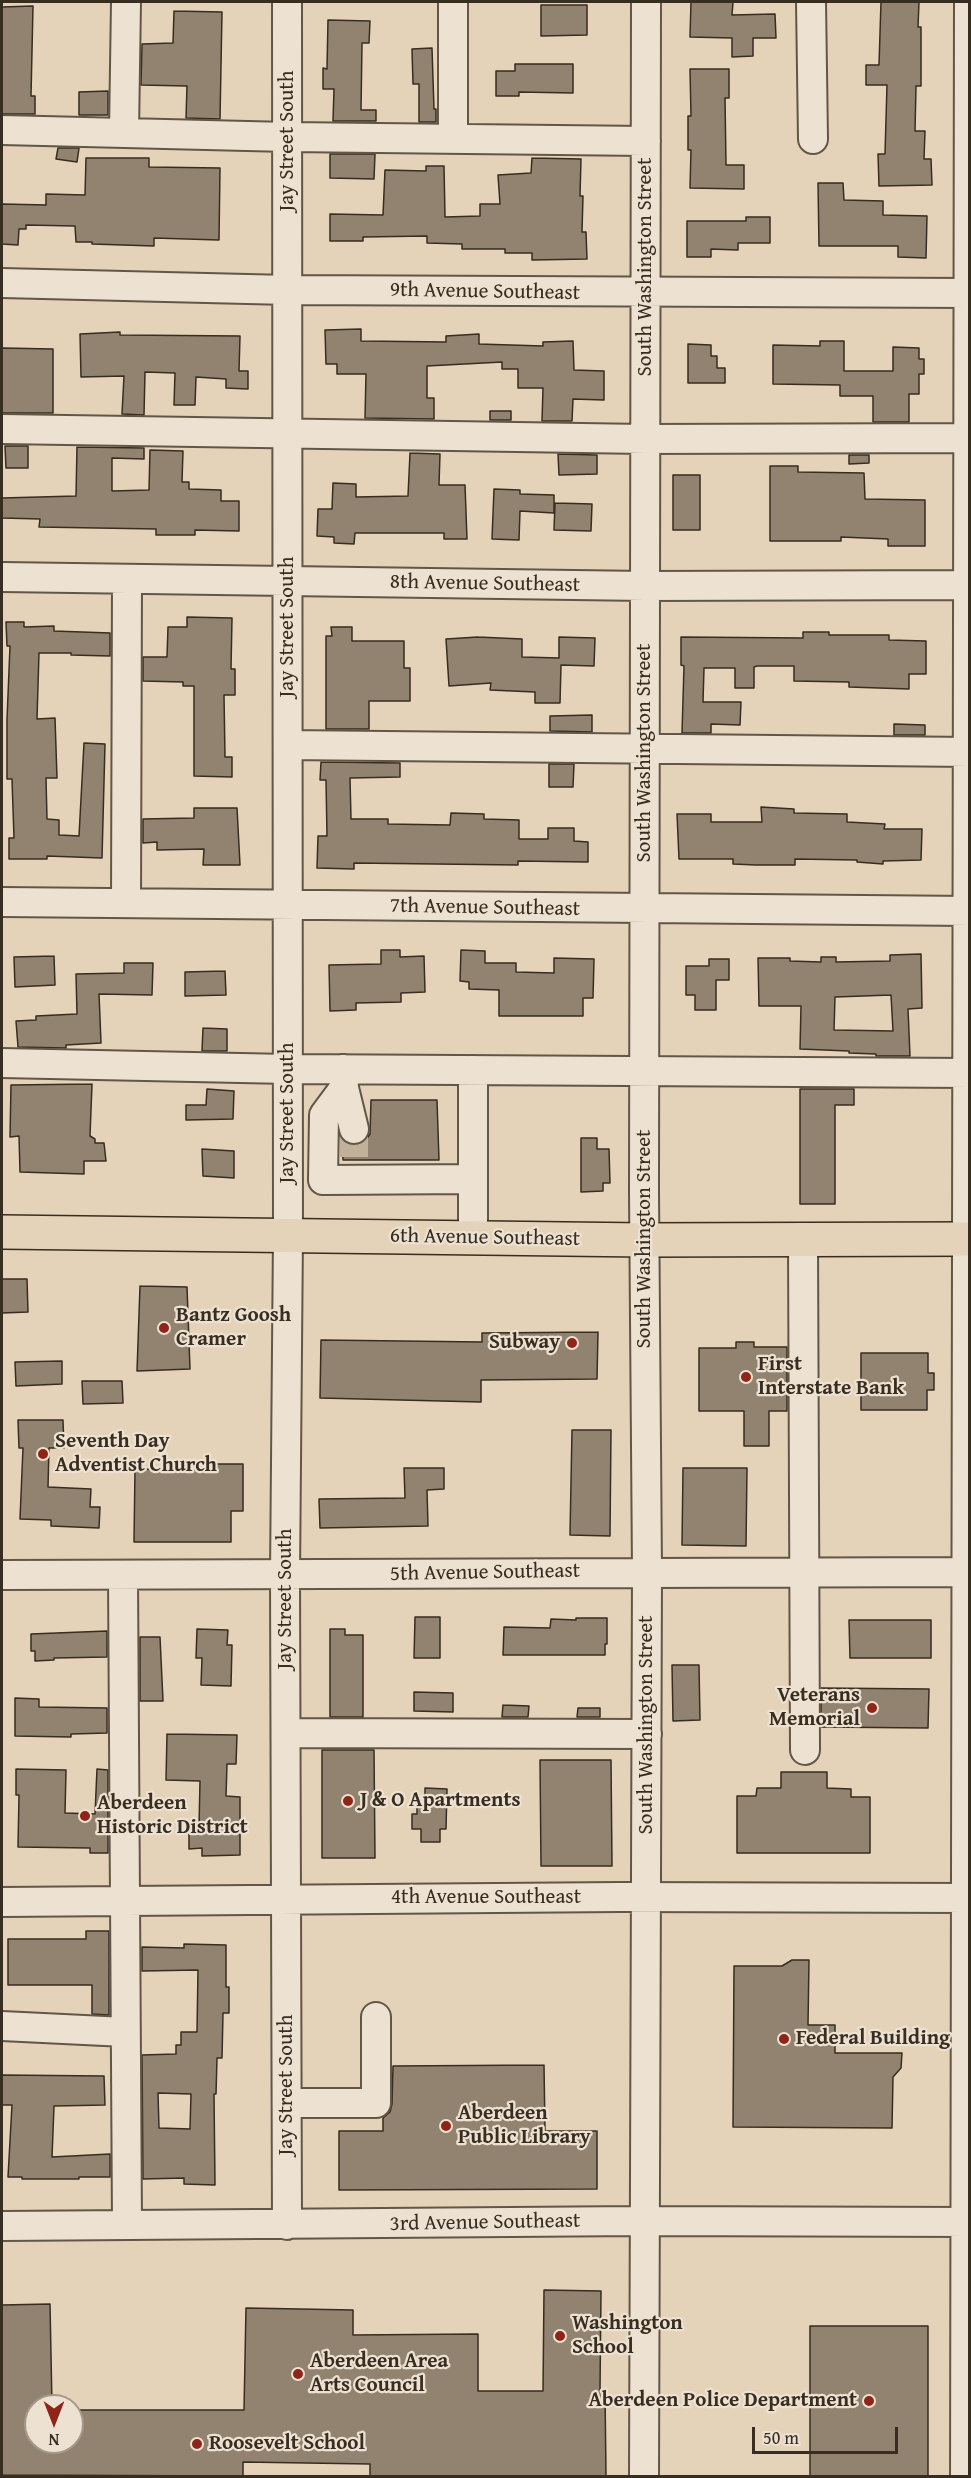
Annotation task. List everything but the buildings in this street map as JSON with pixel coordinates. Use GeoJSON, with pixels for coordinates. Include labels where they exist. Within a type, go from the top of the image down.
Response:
{"type":"FeatureCollection","features":[{"type":"Feature","properties":{"kind":"highway","name":"6th Avenue Southeast"},"geometry":{"type":"LineString","coordinates":[[2,1232],[645,1240],[969,1239]]}},
{"type":"Feature","properties":{"kind":"street"},"geometry":{"type":"LineString","coordinates":[[124,132],[126,2]]}},
{"type":"Feature","properties":{"kind":"street","name":"Jay Street South"},"geometry":{"type":"LineString","coordinates":[[287,2],[289,905],[285,1575],[287,2225]]}},
{"type":"Feature","properties":{"kind":"street"},"geometry":{"type":"LineString","coordinates":[[453,2],[453,139]]}},
{"type":"Feature","properties":{"kind":"street","name":"South Washington Street"},"geometry":{"type":"LineString","coordinates":[[644,2476],[647,1734],[646,2]]}},
{"type":"Feature","properties":{"kind":"street"},"geometry":{"type":"LineString","coordinates":[[811,2],[813,139]]}},
{"type":"Feature","properties":{"kind":"street"},"geometry":{"type":"LineString","coordinates":[[965,2476],[968,1898],[969,2]]}},
{"type":"Feature","properties":{"kind":"street"},"geometry":{"type":"LineString","coordinates":[[2,130],[288,137],[646,141]]}},
{"type":"Feature","properties":{"kind":"street","name":"9th Avenue Southeast"},"geometry":{"type":"LineString","coordinates":[[2,283],[288,290],[969,293]]}},
{"type":"Feature","properties":{"kind":"street"},"geometry":{"type":"LineString","coordinates":[[2,429],[645,439],[969,438]]}},
{"type":"Feature","properties":{"kind":"street","name":"8th Avenue Southeast"},"geometry":{"type":"LineString","coordinates":[[2,577],[645,586],[969,585]]}},
{"type":"Feature","properties":{"kind":"street"},"geometry":{"type":"LineString","coordinates":[[126,903],[127,579]]}},
{"type":"Feature","properties":{"kind":"street"},"geometry":{"type":"LineString","coordinates":[[288,745],[969,752]]}},
{"type":"Feature","properties":{"kind":"street","name":"7th Avenue Southeast"},"geometry":{"type":"LineString","coordinates":[[2,903],[968,911]]}},
{"type":"Feature","properties":{"kind":"street"},"geometry":{"type":"LineString","coordinates":[[2,1064],[288,1070],[343,1079],[473,1070],[968,1073]]}},
{"type":"Feature","properties":{"kind":"street"},"geometry":{"type":"LineString","coordinates":[[473,1070],[473,1238]]}},
{"type":"Feature","properties":{"kind":"street"},"geometry":{"type":"LineString","coordinates":[[343,1079],[354,1129]]}},
{"type":"Feature","properties":{"kind":"street"},"geometry":{"type":"LineString","coordinates":[[343,1079],[324,1115],[323,1180],[354,1169],[473,1179]]}},
{"type":"Feature","properties":{"kind":"street"},"geometry":{"type":"LineString","coordinates":[[803,1239],[805,1750]]}},
{"type":"Feature","properties":{"kind":"street","name":"5th Avenue Southeast"},"geometry":{"type":"LineString","coordinates":[[2,1575],[968,1572]]}},
{"type":"Feature","properties":{"kind":"street"},"geometry":{"type":"LineString","coordinates":[[123,1575],[127,2224]]}},
{"type":"Feature","properties":{"kind":"street"},"geometry":{"type":"LineString","coordinates":[[287,1733],[647,1734]]}},
{"type":"Feature","properties":{"kind":"street","name":"4th Avenue Southeast"},"geometry":{"type":"LineString","coordinates":[[2,1902],[646,1897],[968,1898]]}},
{"type":"Feature","properties":{"kind":"street"},"geometry":{"type":"LineString","coordinates":[[287,2103],[376,2103],[376,2017]]}},
{"type":"Feature","properties":{"kind":"street"},"geometry":{"type":"LineString","coordinates":[[2,2026],[125,2032]]}},
{"type":"Feature","properties":{"kind":"street","name":"3rd Avenue Southeast"},"geometry":{"type":"LineString","coordinates":[[2,2226],[645,2221],[967,2222]]}},
{"type":"Feature","properties":{"kind":"tunnel"},"geometry":{"type":"LineString","coordinates":[[354,1129],[354,1159]]}},
{"type":"Feature","properties":{"kind":"place","name":"Bantz Goosh Cramer"},"geometry":{"type":"Point","coordinates":[164,1328]}},
{"type":"Feature","properties":{"kind":"place","name":"Subway"},"geometry":{"type":"Point","coordinates":[572,1343]}},
{"type":"Feature","properties":{"kind":"place","name":"First Interstate Bank"},"geometry":{"type":"Point","coordinates":[746,1377]}},
{"type":"Feature","properties":{"kind":"place","name":"Seventh Day Adventist Church"},"geometry":{"type":"Point","coordinates":[43,1454]}},
{"type":"Feature","properties":{"kind":"place","name":"Veterans Memorial"},"geometry":{"type":"Point","coordinates":[872,1708]}},
{"type":"Feature","properties":{"kind":"place","name":"J & O Apartments"},"geometry":{"type":"Point","coordinates":[348,1801]}},
{"type":"Feature","properties":{"kind":"place","name":"Aberdeen Historic District"},"geometry":{"type":"Point","coordinates":[85,1816]}},
{"type":"Feature","properties":{"kind":"place","name":"Federal Building"},"geometry":{"type":"Point","coordinates":[784,2039]}},
{"type":"Feature","properties":{"kind":"place","name":"Aberdeen Public Library"},"geometry":{"type":"Point","coordinates":[446,2126]}},
{"type":"Feature","properties":{"kind":"place","name":"Washington School"},"geometry":{"type":"Point","coordinates":[560,2336]}},
{"type":"Feature","properties":{"kind":"place","name":"Aberdeen Area Arts Council"},"geometry":{"type":"Point","coordinates":[298,2374]}},
{"type":"Feature","properties":{"kind":"place","name":"Aberdeen Police Department"},"geometry":{"type":"Point","coordinates":[869,2401]}},
{"type":"Feature","properties":{"kind":"place","name":"Roosevelt School"},"geometry":{"type":"Point","coordinates":[197,2444]}}]}
